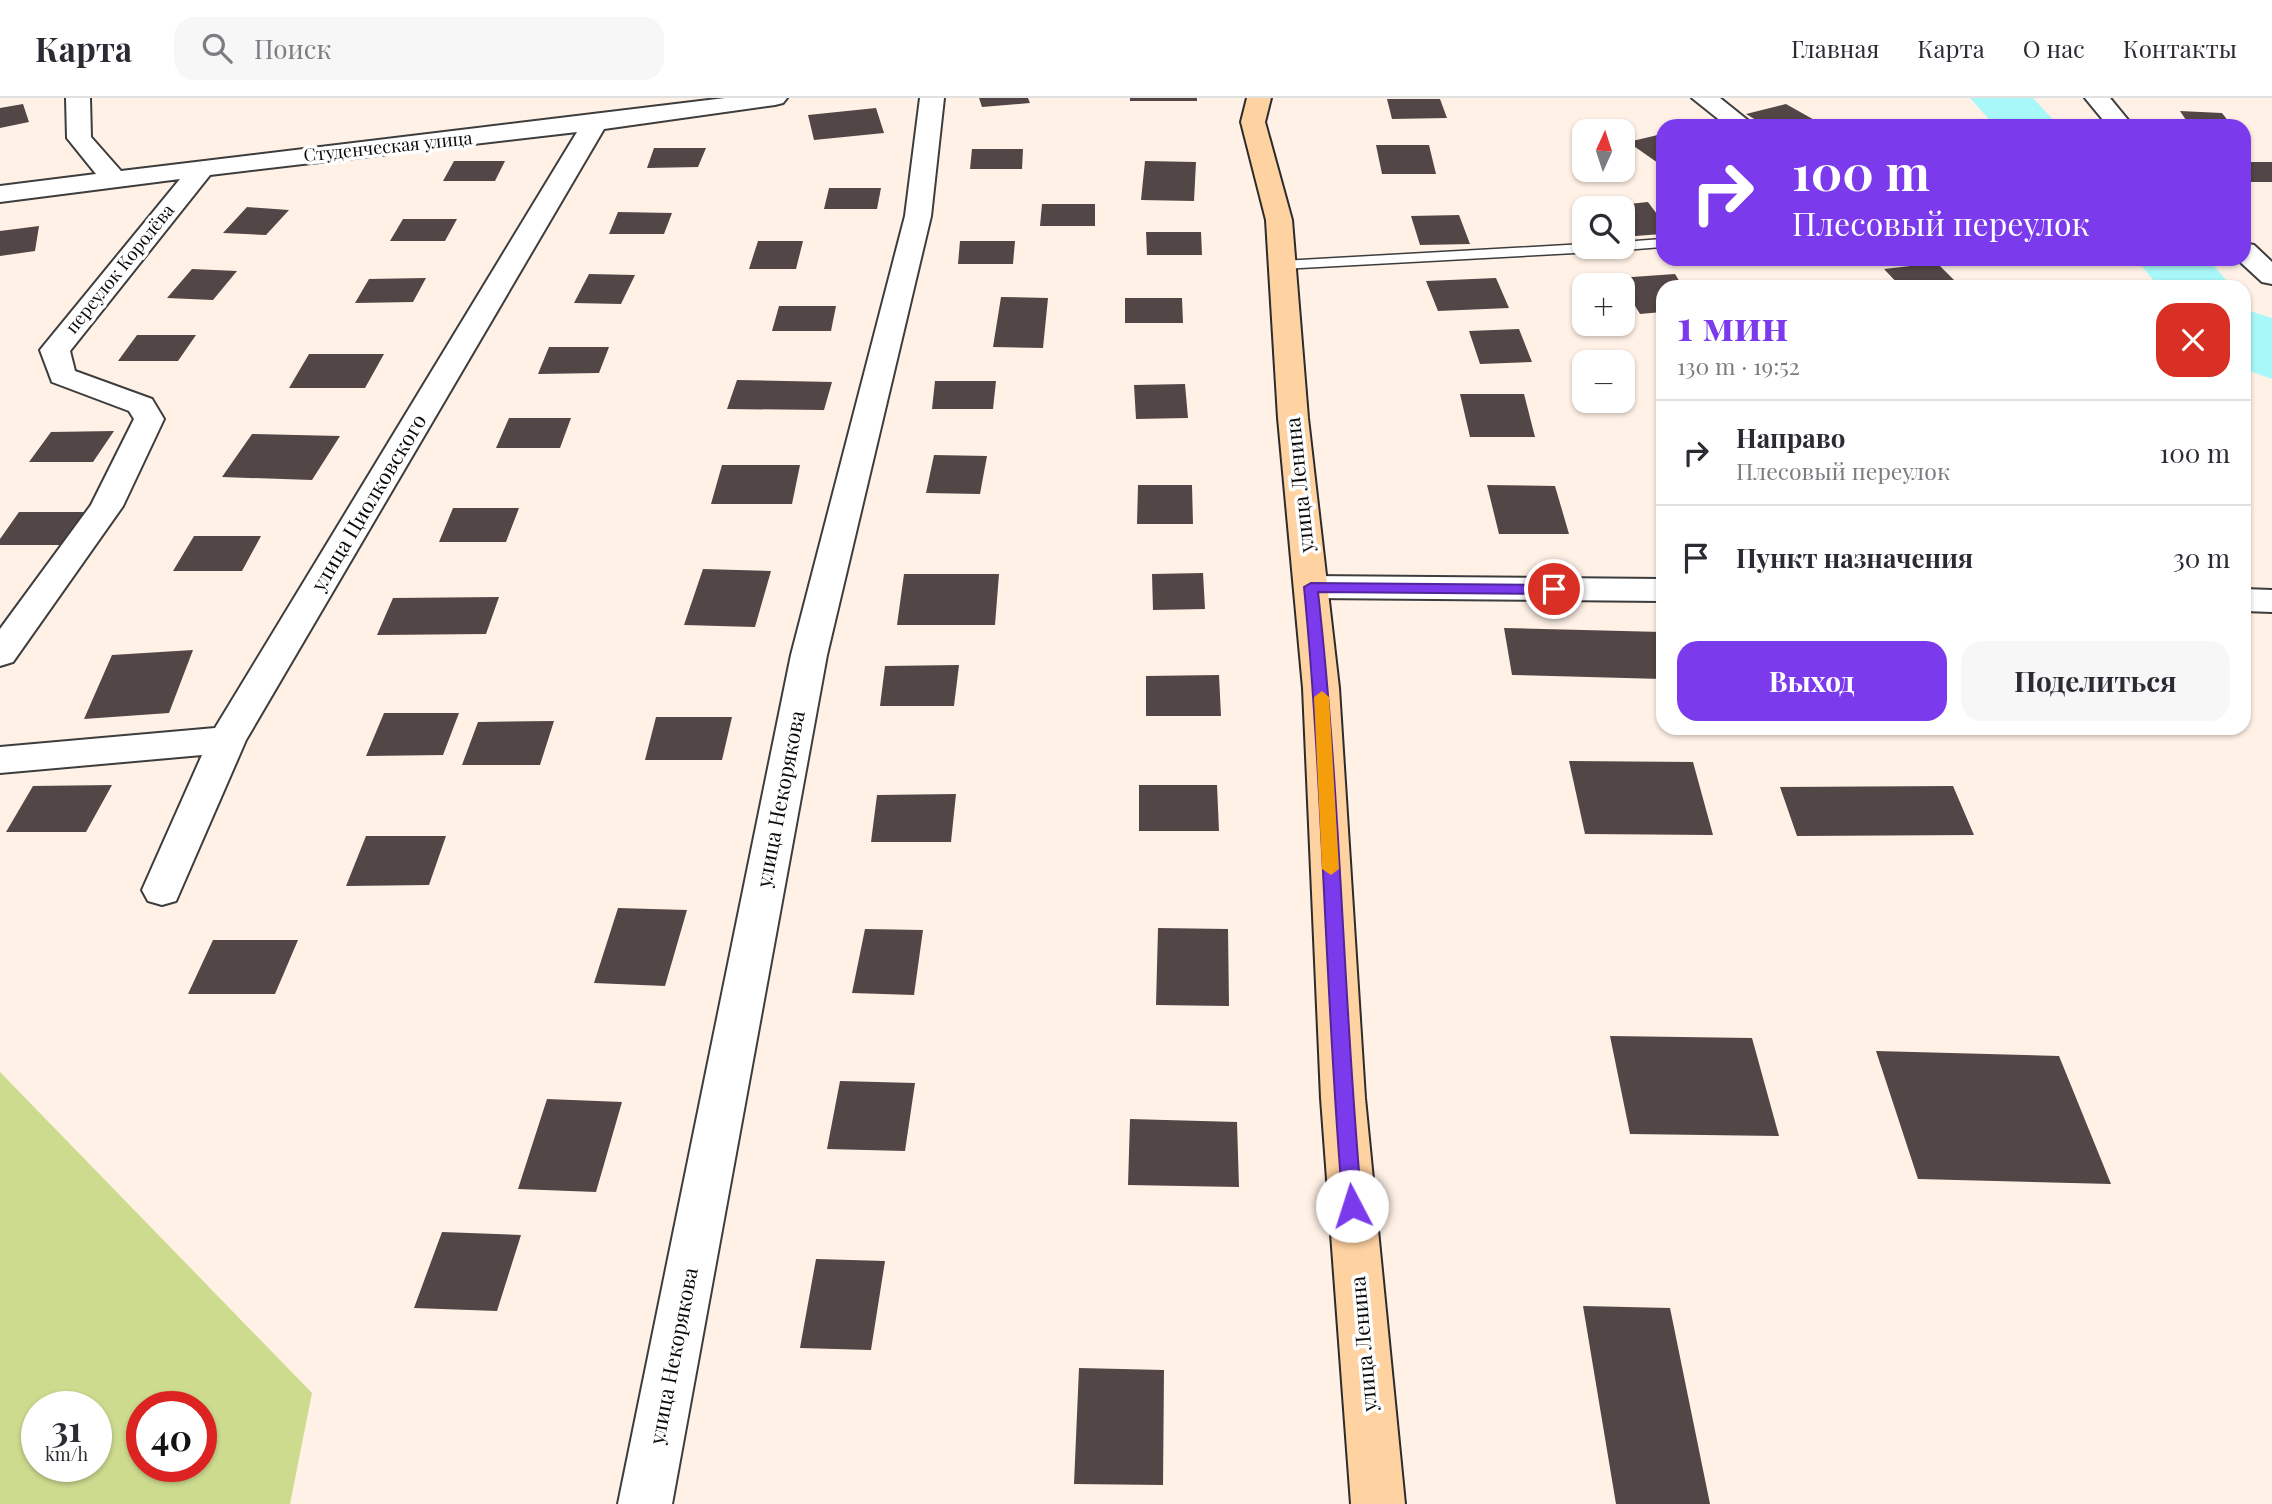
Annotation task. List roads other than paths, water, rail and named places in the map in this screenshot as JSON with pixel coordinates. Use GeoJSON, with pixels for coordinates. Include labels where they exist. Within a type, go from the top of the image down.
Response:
{"type":"FeatureCollection","features":[{"type":"Feature","properties":{"kind":"street"},"geometry":{"type":"LineString","coordinates":[[78,98],[79,138],[114,178]]}},
{"type":"Feature","properties":{"kind":"street","name":"Студенческая улица"},"geometry":{"type":"LineString","coordinates":[[0,194],[204,166],[594,125],[775,98]]}},
{"type":"Feature","properties":{"kind":"street","name":"улица Некорякова"},"geometry":{"type":"LineString","coordinates":[[645,1504],[809,655],[918,216],[932,98]]}},
{"type":"Feature","properties":{"kind":"street","name":"улица Ленина"},"geometry":{"type":"LineString","coordinates":[[1259,98],[1253,122],[1279,220],[1293,418],[1321,688],[1343,1098],[1378,1504]]}},
{"type":"Feature","properties":{"kind":"street"},"geometry":{"type":"LineString","coordinates":[[1704,98],[1733,119]]}},
{"type":"Feature","properties":{"kind":"street"},"geometry":{"type":"LineString","coordinates":[[2097,98],[2115,119]]}},
{"type":"Feature","properties":{"kind":"street","name":"улица Циолковского"},"geometry":{"type":"LineString","coordinates":[[162,890],[227,740],[594,125]]}},
{"type":"Feature","properties":{"kind":"street","name":"переулок Королёва"},"geometry":{"type":"LineString","coordinates":[[0,654],[107,506],[149,419],[141,405],[62,376],[55,350],[204,166]]}},
{"type":"Feature","properties":{"kind":"street"},"geometry":{"type":"LineString","coordinates":[[2251,257],[2272,276]]}},
{"type":"Feature","properties":{"kind":"street"},"geometry":{"type":"LineString","coordinates":[[1311,587],[1656,590]]}},
{"type":"Feature","properties":{"kind":"street"},"geometry":{"type":"LineString","coordinates":[[2251,600],[2272,601]]}},
{"type":"Feature","properties":{"kind":"street"},"geometry":{"type":"LineString","coordinates":[[0,760],[227,740]]}},
{"type":"Feature","properties":{"kind":"lane"},"geometry":{"type":"LineString","coordinates":[[1635,245],[1656,243]]}},
{"type":"Feature","properties":{"kind":"lane"},"geometry":{"type":"LineString","coordinates":[[1282,265],[1572,249]]}},
{"type":"Feature","properties":{"kind":"waterway"},"geometry":{"type":"LineString","coordinates":[[1999,98],[2022,119]]}},
{"type":"Feature","properties":{"kind":"waterway"},"geometry":{"type":"LineString","coordinates":[[2176,266],[2191,280]]}},
{"type":"Feature","properties":{"kind":"waterway"},"geometry":{"type":"LineString","coordinates":[[2251,337],[2272,357]]}}]}
